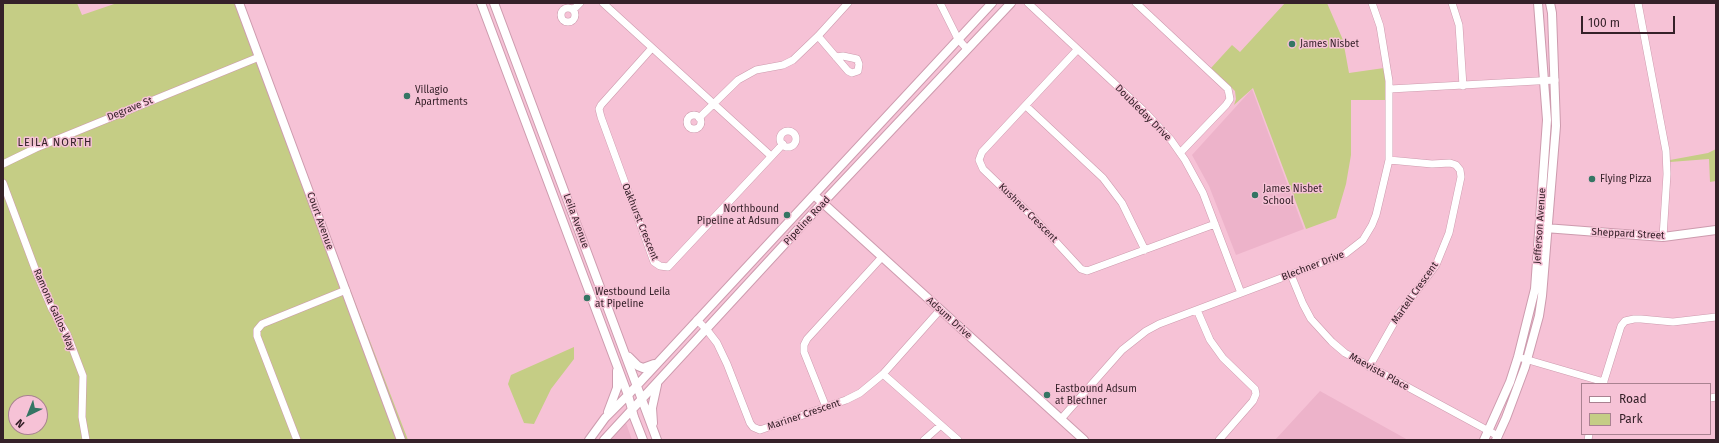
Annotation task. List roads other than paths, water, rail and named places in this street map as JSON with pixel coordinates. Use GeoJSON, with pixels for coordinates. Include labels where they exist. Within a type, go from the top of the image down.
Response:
{"type":"FeatureCollection","features":[{"type":"Feature","properties":{"kind":"street","name":"Court Avenue"},"geometry":{"type":"LineString","coordinates":[[239,3],[402,440]]}},
{"type":"Feature","properties":{"kind":"street","name":"Leila Avenue"},"geometry":{"type":"LineString","coordinates":[[481,3],[617,365],[643,440]]}},
{"type":"Feature","properties":{"kind":"street","name":"Leila Avenue"},"geometry":{"type":"LineString","coordinates":[[494,3],[657,440]]}},
{"type":"Feature","properties":{"kind":"street"},"geometry":{"type":"LineString","coordinates":[[573,10],[580,3]]}},
{"type":"Feature","properties":{"kind":"street"},"geometry":{"type":"LineString","coordinates":[[603,3],[771,156]]}},
{"type":"Feature","properties":{"kind":"street"},"geometry":{"type":"LineString","coordinates":[[699,118],[738,80],[756,70],[783,64],[793,60],[818,36],[848,3]]}},
{"type":"Feature","properties":{"kind":"street"},"geometry":{"type":"LineString","coordinates":[[940,3],[958,39],[967,49]]}},
{"type":"Feature","properties":{"kind":"street","name":"Pipeline Road"},"geometry":{"type":"LineString","coordinates":[[589,440],[605,418],[992,3]]}},
{"type":"Feature","properties":{"kind":"street","name":"Pipeline Road"},"geometry":{"type":"LineString","coordinates":[[604,440],[1011,3]]}},
{"type":"Feature","properties":{"kind":"street","name":"Doubleday Drive"},"geometry":{"type":"LineString","coordinates":[[1028,3],[1147,115],[1171,140],[1203,193],[1241,293]]}},
{"type":"Feature","properties":{"kind":"street"},"geometry":{"type":"LineString","coordinates":[[1136,3],[1228,89],[1230,99],[1226,105],[1180,154]]}},
{"type":"Feature","properties":{"kind":"street","name":"Blechner Drive"},"geometry":{"type":"LineString","coordinates":[[1061,419],[1131,342],[1153,326],[1345,254],[1363,240],[1376,215],[1389,160],[1390,89],[1380,26],[1372,3]]}},
{"type":"Feature","properties":{"kind":"street"},"geometry":{"type":"LineString","coordinates":[[1452,3],[1459,25],[1463,86]]}},
{"type":"Feature","properties":{"kind":"street","name":"Jefferson Avenue"},"geometry":{"type":"LineString","coordinates":[[1484,440],[1510,382],[1518,357],[1535,289],[1547,120],[1538,3]]}},
{"type":"Feature","properties":{"kind":"street","name":"Jefferson Avenue"},"geometry":{"type":"LineString","coordinates":[[1497,438],[1514,398],[1527,360],[1539,316],[1542,296],[1549,228],[1556,126],[1552,13],[1550,3]]}},
{"type":"Feature","properties":{"kind":"street"},"geometry":{"type":"LineString","coordinates":[[1638,3],[1667,160],[1663,237]]}},
{"type":"Feature","properties":{"kind":"street"},"geometry":{"type":"LineString","coordinates":[[818,36],[836,57]]}},
{"type":"Feature","properties":{"kind":"street","name":"Oakhurst Crescent"},"geometry":{"type":"LineString","coordinates":[[652,48],[599,109],[600,118],[654,262],[660,266],[668,266],[783,144]]}},
{"type":"Feature","properties":{"kind":"street","name":"Kushner Crescent"},"geometry":{"type":"LineString","coordinates":[[1077,50],[982,152],[979,160],[983,168],[1034,218],[1081,269],[1087,271],[1215,224]]}},
{"type":"Feature","properties":{"kind":"street","name":"Degrave St"},"geometry":{"type":"LineString","coordinates":[[3,164],[36,148],[259,57]]}},
{"type":"Feature","properties":{"kind":"street"},"geometry":{"type":"LineString","coordinates":[[1390,89],[1555,80]]}},
{"type":"Feature","properties":{"kind":"street"},"geometry":{"type":"LineString","coordinates":[[1026,106],[1103,178],[1122,203],[1145,250]]}},
{"type":"Feature","properties":{"kind":"street","name":"Martell Crescent"},"geometry":{"type":"LineString","coordinates":[[1369,367],[1399,314],[1436,265],[1449,233],[1461,176],[1460,170],[1456,165],[1450,163],[1432,164],[1389,160]]}},
{"type":"Feature","properties":{"kind":"street","name":"Ramona Gallos Way"},"geometry":{"type":"LineString","coordinates":[[3,183],[37,274],[52,309],[67,334],[82,376],[82,417],[86,440]]}},
{"type":"Feature","properties":{"kind":"street","name":"Adsum Drive"},"geometry":{"type":"LineString","coordinates":[[814,195],[1084,440]]}},
{"type":"Feature","properties":{"kind":"street","name":"Sheppard Street"},"geometry":{"type":"LineString","coordinates":[[1540,228],[1663,237],[1716,230]]}},
{"type":"Feature","properties":{"kind":"street"},"geometry":{"type":"LineString","coordinates":[[826,407],[804,352],[804,345],[807,339],[882,257]]}},
{"type":"Feature","properties":{"kind":"street","name":"Maevista Place"},"geometry":{"type":"LineString","coordinates":[[1291,275],[1311,319],[1319,329],[1345,353],[1497,438]]}},
{"type":"Feature","properties":{"kind":"street"},"geometry":{"type":"LineString","coordinates":[[297,440],[257,336],[257,330],[262,324],[346,290]]}},
{"type":"Feature","properties":{"kind":"street","name":"Mariner Crescent"},"geometry":{"type":"LineString","coordinates":[[697,320],[717,342],[753,427],[760,430],[846,400],[860,393],[883,374],[940,310]]}},
{"type":"Feature","properties":{"kind":"street"},"geometry":{"type":"LineString","coordinates":[[1197,310],[1210,340],[1219,352],[1255,389],[1256,394],[1253,401],[1219,440]]}},
{"type":"Feature","properties":{"kind":"street"},"geometry":{"type":"LineString","coordinates":[[1518,357],[1603,383],[1621,326],[1625,321],[1634,318],[1641,318],[1673,322],[1716,317]]}},
{"type":"Feature","properties":{"kind":"street"},"geometry":{"type":"LineString","coordinates":[[625,352],[638,366],[649,367],[657,363]]}},
{"type":"Feature","properties":{"kind":"street"},"geometry":{"type":"LineString","coordinates":[[605,418],[612,405],[617,388],[617,365]]}},
{"type":"Feature","properties":{"kind":"street"},"geometry":{"type":"LineString","coordinates":[[883,374],[958,440]]}},
{"type":"Feature","properties":{"kind":"street"},"geometry":{"type":"LineString","coordinates":[[653,429],[652,408],[658,383]]}},
{"type":"Feature","properties":{"kind":"street"},"geometry":{"type":"LineString","coordinates":[[924,440],[941,425]]}},
{"type":"Feature","properties":{"kind":"place","name":"James Nisbet"},"geometry":{"type":"Point","coordinates":[1292,44]}},
{"type":"Feature","properties":{"kind":"place","name":"Villagio Apartments"},"geometry":{"type":"Point","coordinates":[407,96]}},
{"type":"Feature","properties":{"kind":"place","name":"Flying Pizza"},"geometry":{"type":"Point","coordinates":[1592,179]}},
{"type":"Feature","properties":{"kind":"place","name":"James Nisbet School"},"geometry":{"type":"Point","coordinates":[1255,195]}},
{"type":"Feature","properties":{"kind":"place","name":"Northbound Pipeline at Adsum"},"geometry":{"type":"Point","coordinates":[787,215]}},
{"type":"Feature","properties":{"kind":"place","name":"Westbound Leila at Pipeline"},"geometry":{"type":"Point","coordinates":[587,298]}},
{"type":"Feature","properties":{"kind":"place","name":"Eastbound Adsum at Blechner"},"geometry":{"type":"Point","coordinates":[1047,395]}},
{"type":"Feature","properties":{"kind":"district","name":"LEILA NORTH"},"geometry":{"type":"Point","coordinates":[55,143]}}]}
